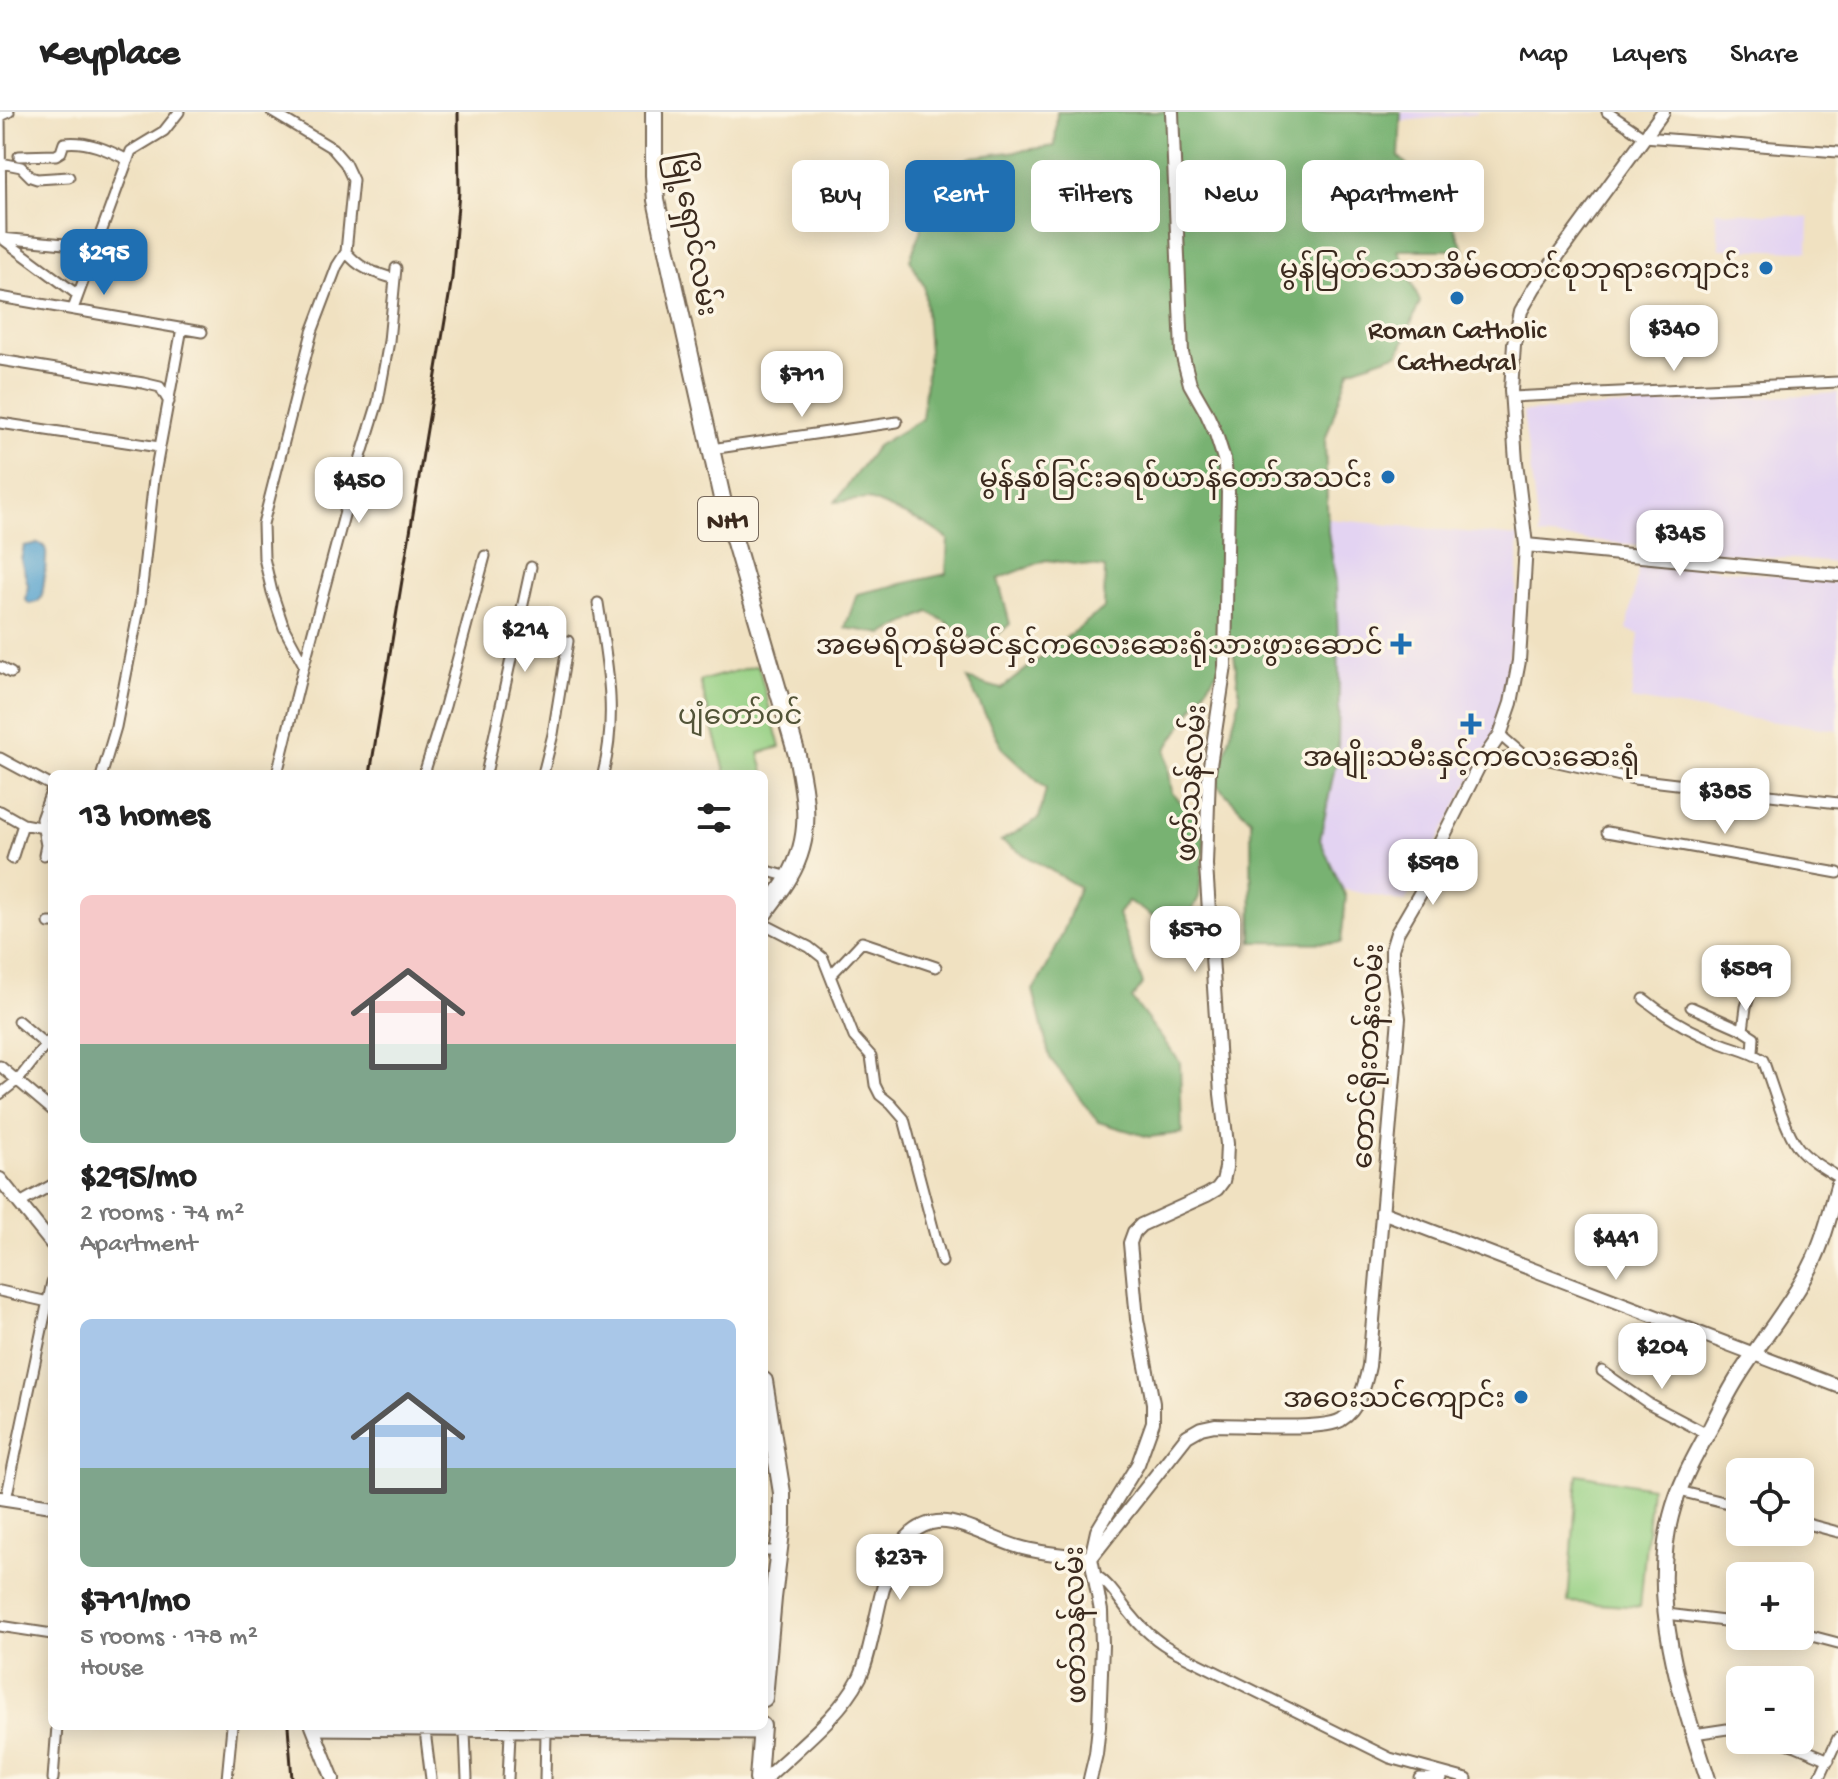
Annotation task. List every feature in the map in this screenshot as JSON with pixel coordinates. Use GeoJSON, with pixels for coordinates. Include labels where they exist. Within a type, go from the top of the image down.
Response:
{"type":"FeatureCollection","features":[{"type":"Feature","properties":{"kind":"highway","name":"မြို့ရှောင်လမ်း"},"geometry":{"type":"LineString","coordinates":[[654,112],[656,200],[711,449],[725,511],[797,755],[806,798],[802,847],[789,877],[768,907]]}},
{"type":"Feature","properties":{"kind":"highway"},"geometry":{"type":"LineString","coordinates":[[768,1425],[782,1493],[768,1597]]}},
{"type":"Feature","properties":{"kind":"highway"},"geometry":{"type":"LineString","coordinates":[[758,1779],[761,1730]]}},
{"type":"Feature","properties":{"kind":"main road"},"geometry":{"type":"LineString","coordinates":[[1708,1779],[1675,1660],[1667,1614],[1663,1573],[1671,1516],[1685,1476],[1732,1387],[1806,1277],[1823,1240],[1838,1186]]}},
{"type":"Feature","properties":{"kind":"street"},"geometry":{"type":"LineString","coordinates":[[1,238],[0,116],[9,112]]}},
{"type":"Feature","properties":{"kind":"street"},"geometry":{"type":"LineString","coordinates":[[73,309],[131,151],[164,131],[179,112]]}},
{"type":"Feature","properties":{"kind":"street"},"geometry":{"type":"LineString","coordinates":[[272,112],[332,148],[345,163],[353,180],[346,252],[337,266],[312,332],[263,524],[264,558],[272,592],[284,628],[304,665]]}},
{"type":"Feature","properties":{"kind":"street","name":"ဖတ်သန်လမ်း"},"geometry":{"type":"LineString","coordinates":[[1090,1779],[1099,1726],[1102,1645],[1101,1611],[1091,1558],[1097,1531],[1138,1464],[1153,1422],[1153,1403],[1137,1319],[1130,1243],[1141,1225],[1217,1189],[1226,1168],[1227,1144],[1206,865],[1209,772],[1225,666],[1228,492],[1224,459],[1216,434],[1190,384],[1182,353],[1172,112]]}},
{"type":"Feature","properties":{"kind":"street"},"geometry":{"type":"LineString","coordinates":[[1607,112],[1644,137],[1838,152]]}},
{"type":"Feature","properties":{"kind":"street","name":"တောင်ရိုးတန်းလမ်း"},"geometry":{"type":"LineString","coordinates":[[1091,1558],[1187,1436],[1215,1425],[1323,1426],[1341,1420],[1353,1409],[1364,1389],[1369,1366],[1399,1018],[1392,949],[1397,933],[1425,885],[1436,851],[1480,764],[1500,735],[1511,703],[1519,661],[1526,545],[1511,397],[1514,344],[1521,311],[1534,288],[1663,112]]}},
{"type":"Feature","properties":{"kind":"street"},"geometry":{"type":"LineString","coordinates":[[19,156],[56,155],[61,152],[64,143],[71,142],[103,147],[128,160]]}},
{"type":"Feature","properties":{"kind":"street"},"geometry":{"type":"LineString","coordinates":[[1,163],[21,167],[37,179],[69,177]]}},
{"type":"Feature","properties":{"kind":"street"},"geometry":{"type":"LineString","coordinates":[[1,238],[96,247]]}},
{"type":"Feature","properties":{"kind":"street"},"geometry":{"type":"LineString","coordinates":[[1,238],[78,295]]}},
{"type":"Feature","properties":{"kind":"street"},"geometry":{"type":"LineString","coordinates":[[346,252],[363,269],[395,279]]}},
{"type":"Feature","properties":{"kind":"street"},"geometry":{"type":"LineString","coordinates":[[278,770],[351,489],[378,402],[389,341],[396,268]]}},
{"type":"Feature","properties":{"kind":"street"},"geometry":{"type":"LineString","coordinates":[[0,297],[202,332]]}},
{"type":"Feature","properties":{"kind":"street"},"geometry":{"type":"LineString","coordinates":[[103,770],[116,727],[140,604],[154,479],[182,328]]}},
{"type":"Feature","properties":{"kind":"street"},"geometry":{"type":"LineString","coordinates":[[0,360],[160,387],[169,402]]}},
{"type":"Feature","properties":{"kind":"street"},"geometry":{"type":"LineString","coordinates":[[1511,397],[1838,382]]}},
{"type":"Feature","properties":{"kind":"street"},"geometry":{"type":"LineString","coordinates":[[711,449],[897,422]]}},
{"type":"Feature","properties":{"kind":"street"},"geometry":{"type":"LineString","coordinates":[[0,423],[159,447]]}},
{"type":"Feature","properties":{"kind":"street"},"geometry":{"type":"LineString","coordinates":[[1526,545],[1838,575]]}},
{"type":"Feature","properties":{"kind":"street"},"geometry":{"type":"LineString","coordinates":[[425,770],[485,556]]}},
{"type":"Feature","properties":{"kind":"street"},"geometry":{"type":"LineString","coordinates":[[487,770],[531,567]]}},
{"type":"Feature","properties":{"kind":"street"},"geometry":{"type":"LineString","coordinates":[[598,603],[611,689],[609,751],[604,770]]}},
{"type":"Feature","properties":{"kind":"street"},"geometry":{"type":"LineString","coordinates":[[544,770],[568,641]]}},
{"type":"Feature","properties":{"kind":"street"},"geometry":{"type":"LineString","coordinates":[[0,667],[11,673]]}},
{"type":"Feature","properties":{"kind":"street"},"geometry":{"type":"LineString","coordinates":[[1500,735],[1522,754]]}},
{"type":"Feature","properties":{"kind":"street"},"geometry":{"type":"LineString","coordinates":[[1480,764],[1522,754],[1634,779],[1838,803]]}},
{"type":"Feature","properties":{"kind":"street"},"geometry":{"type":"LineString","coordinates":[[0,758],[48,785]]}},
{"type":"Feature","properties":{"kind":"street"},"geometry":{"type":"LineString","coordinates":[[44,855],[46,845],[41,819],[48,799]]}},
{"type":"Feature","properties":{"kind":"street"},"geometry":{"type":"LineString","coordinates":[[0,811],[23,824],[44,828]]}},
{"type":"Feature","properties":{"kind":"street"},"geometry":{"type":"LineString","coordinates":[[12,859],[23,824]]}},
{"type":"Feature","properties":{"kind":"street"},"geometry":{"type":"LineString","coordinates":[[1607,832],[1838,873]]}},
{"type":"Feature","properties":{"kind":"street"},"geometry":{"type":"LineString","coordinates":[[768,871],[789,877]]}},
{"type":"Feature","properties":{"kind":"street"},"geometry":{"type":"LineString","coordinates":[[768,926],[809,947],[823,958],[854,1037],[871,1056],[875,1085],[880,1095],[904,1119],[942,1262]]}},
{"type":"Feature","properties":{"kind":"street"},"geometry":{"type":"LineString","coordinates":[[831,975],[862,942],[936,967]]}},
{"type":"Feature","properties":{"kind":"street"},"geometry":{"type":"LineString","coordinates":[[1743,1030],[1746,1007],[1761,958]]}},
{"type":"Feature","properties":{"kind":"street"},"geometry":{"type":"LineString","coordinates":[[1644,999],[1703,1035],[1753,1053],[1763,1060],[1797,1146],[1807,1157],[1838,1177]]}},
{"type":"Feature","properties":{"kind":"street"},"geometry":{"type":"LineString","coordinates":[[1691,1007],[1754,1037],[1753,1053]]}},
{"type":"Feature","properties":{"kind":"street"},"geometry":{"type":"LineString","coordinates":[[18,1021],[48,1040]]}},
{"type":"Feature","properties":{"kind":"street"},"geometry":{"type":"LineString","coordinates":[[0,1094],[16,1081],[48,1042]]}},
{"type":"Feature","properties":{"kind":"street"},"geometry":{"type":"LineString","coordinates":[[0,1066],[48,1107]]}},
{"type":"Feature","properties":{"kind":"street"},"geometry":{"type":"LineString","coordinates":[[0,1179],[48,1239]]}},
{"type":"Feature","properties":{"kind":"street"},"geometry":{"type":"LineString","coordinates":[[20,1203],[48,1187]]}},
{"type":"Feature","properties":{"kind":"street"},"geometry":{"type":"LineString","coordinates":[[1382,1212],[1838,1386]]}},
{"type":"Feature","properties":{"kind":"street"},"geometry":{"type":"LineString","coordinates":[[0,1291],[48,1302],[3,1499],[48,1505]]}},
{"type":"Feature","properties":{"kind":"street"},"geometry":{"type":"LineString","coordinates":[[1602,1371],[1648,1403],[1707,1434]]}},
{"type":"Feature","properties":{"kind":"street"},"geometry":{"type":"LineString","coordinates":[[1679,1491],[1726,1503]]}},
{"type":"Feature","properties":{"kind":"street"},"geometry":{"type":"LineString","coordinates":[[765,1779],[827,1721],[860,1676],[871,1645],[888,1572],[898,1548],[923,1525],[941,1521],[957,1524],[1035,1551],[1091,1558]]}},
{"type":"Feature","properties":{"kind":"street"},"geometry":{"type":"LineString","coordinates":[[1814,1526],[1838,1532]]}},
{"type":"Feature","properties":{"kind":"street"},"geometry":{"type":"LineString","coordinates":[[1094,1574],[1110,1586],[1129,1613],[1158,1642],[1176,1652],[1390,1758],[1467,1779]]}},
{"type":"Feature","properties":{"kind":"street"},"geometry":{"type":"LineString","coordinates":[[1667,1614],[1726,1621]]}},
{"type":"Feature","properties":{"kind":"street"},"geometry":{"type":"LineString","coordinates":[[0,1626],[48,1633]]}},
{"type":"Feature","properties":{"kind":"street"},"geometry":{"type":"LineString","coordinates":[[1814,1637],[1838,1643]]}},
{"type":"Feature","properties":{"kind":"street"},"geometry":{"type":"LineString","coordinates":[[1694,1734],[1726,1729]]}},
{"type":"Feature","properties":{"kind":"street"},"geometry":{"type":"LineString","coordinates":[[53,1779],[57,1730]]}},
{"type":"Feature","properties":{"kind":"street"},"geometry":{"type":"LineString","coordinates":[[227,1779],[232,1730]]}},
{"type":"Feature","properties":{"kind":"street"},"geometry":{"type":"LineString","coordinates":[[314,1730],[333,1779]]}},
{"type":"Feature","properties":{"kind":"street"},"geometry":{"type":"LineString","coordinates":[[388,1730],[546,1734],[761,1730]]}},
{"type":"Feature","properties":{"kind":"street"},"geometry":{"type":"LineString","coordinates":[[425,1731],[431,1779]]}},
{"type":"Feature","properties":{"kind":"street"},"geometry":{"type":"LineString","coordinates":[[465,1732],[467,1779]]}},
{"type":"Feature","properties":{"kind":"street"},"geometry":{"type":"LineString","coordinates":[[508,1779],[510,1733]]}},
{"type":"Feature","properties":{"kind":"street"},"geometry":{"type":"LineString","coordinates":[[545,1779],[546,1734]]}},
{"type":"Feature","properties":{"kind":"street"},"geometry":{"type":"LineString","coordinates":[[1819,1779],[1838,1738]]}},
{"type":"Feature","properties":{"kind":"street"},"geometry":{"type":"LineString","coordinates":[[1814,1754],[1829,1760]]}},
{"type":"Feature","properties":{"kind":"street"},"geometry":{"type":"LineString","coordinates":[[1420,1778],[1442,1779]]}},
{"type":"Feature","properties":{"kind":"shaded area"},"geometry":{"type":"Polygon","coordinates":[[[1401,112],[1477,112],[1477,114],[1402,121],[1401,112]]]}},
{"type":"Feature","properties":{"kind":"shaded area"},"geometry":{"type":"Polygon","coordinates":[[[1715,211],[1809,217],[1808,251],[1720,249],[1715,211]]]}},
{"type":"Feature","properties":{"kind":"shaded area","name":"အမေရိကန်မိခင်နှင့်ကလေးဆေးရုံသားဖွားဆောင်"},"geometry":{"type":"Polygon","coordinates":[[[1293,381],[1344,384],[1325,440],[1328,519],[1518,537],[1518,569],[1503,718],[1405,902],[1289,878],[1293,381]]]}},
{"type":"Feature","properties":{"kind":"shaded area"},"geometry":{"type":"Polygon","coordinates":[[[1838,393],[1838,563],[1539,536],[1523,412],[1838,393]]]}},
{"type":"Feature","properties":{"kind":"shaded area"},"geometry":{"type":"Polygon","coordinates":[[[1640,560],[1838,583],[1838,730],[1631,699],[1639,634],[1627,630],[1640,560]]]}},
{"type":"Feature","properties":{"kind":"green space"},"geometry":{"type":"Polygon","coordinates":[[[1057,112],[1401,112],[1399,157],[1402,160],[1302,160],[1302,232],[1456,232],[1464,250],[1398,250],[1420,302],[1399,353],[1349,370],[1325,440],[1328,532],[1336,582],[1339,673],[1338,752],[1320,840],[1346,897],[1341,943],[1252,942],[1251,820],[1217,785],[1240,698],[1233,647],[1166,750],[1172,793],[1206,828],[1199,897],[1180,933],[1128,901],[1118,914],[1143,984],[1132,999],[1180,1062],[1182,1133],[1149,1137],[1098,1122],[1050,1058],[1033,990],[1060,940],[1079,887],[1001,841],[1039,818],[1046,789],[1003,749],[967,679],[1001,689],[1104,608],[1105,568],[1046,560],[998,579],[1010,624],[985,646],[929,612],[883,634],[845,628],[857,594],[946,574],[948,539],[924,523],[868,499],[835,502],[877,446],[922,419],[929,352],[924,286],[910,260],[920,232],[1015,232],[1015,160],[965,160],[1055,146],[1057,112]]]}},
{"type":"Feature","properties":{"kind":"green space","name":"ပျံတော်ဝင်"},"geometry":{"type":"Polygon","coordinates":[[[758,665],[780,747],[759,753],[764,770],[725,770],[700,681],[758,665]]]}},
{"type":"Feature","properties":{"kind":"green space"},"geometry":{"type":"Polygon","coordinates":[[[1578,1474],[1651,1487],[1640,1607],[1568,1602],[1578,1474]]]}},
{"type":"Feature","properties":{"kind":"water"},"geometry":{"type":"Polygon","coordinates":[[[38,543],[46,552],[43,590],[39,601],[29,604],[26,600],[28,585],[21,560],[24,546],[38,543]]]}},
{"type":"Feature","properties":{"kind":"railway"},"geometry":{"type":"LineString","coordinates":[[371,770],[452,278],[459,192],[458,112]]}},
{"type":"Feature","properties":{"kind":"railway"},"geometry":{"type":"LineString","coordinates":[[288,1730],[292,1779]]}},
{"type":"Feature","properties":{"kind":"place","name":"မွန်မြတ်သောအိမ်ထောင်စုဘုရားကျောင်း"},"geometry":{"type":"Point","coordinates":[1766,268]}},
{"type":"Feature","properties":{"kind":"place","name":"Roman Catholic Cathedral"},"geometry":{"type":"Point","coordinates":[1457,298]}},
{"type":"Feature","properties":{"kind":"place","name":"မွန်နှစ်ခြင်းခရစ်ယာန်တော်အသင်း"},"geometry":{"type":"Point","coordinates":[1388,477]}},
{"type":"Feature","properties":{"kind":"place","name":"အမေရိကန်မိခင်နှင့်ကလေးဆေးရုံသားဖွားဆောင်"},"geometry":{"type":"Point","coordinates":[1401,644]}},
{"type":"Feature","properties":{"kind":"place","name":"အမျိုးသမီးနှင့်ကလေးဆေးရုံ"},"geometry":{"type":"Point","coordinates":[1471,724]}},
{"type":"Feature","properties":{"kind":"place","name":"အဝေးသင်ကျောင်း"},"geometry":{"type":"Point","coordinates":[1521,1397]}}]}
